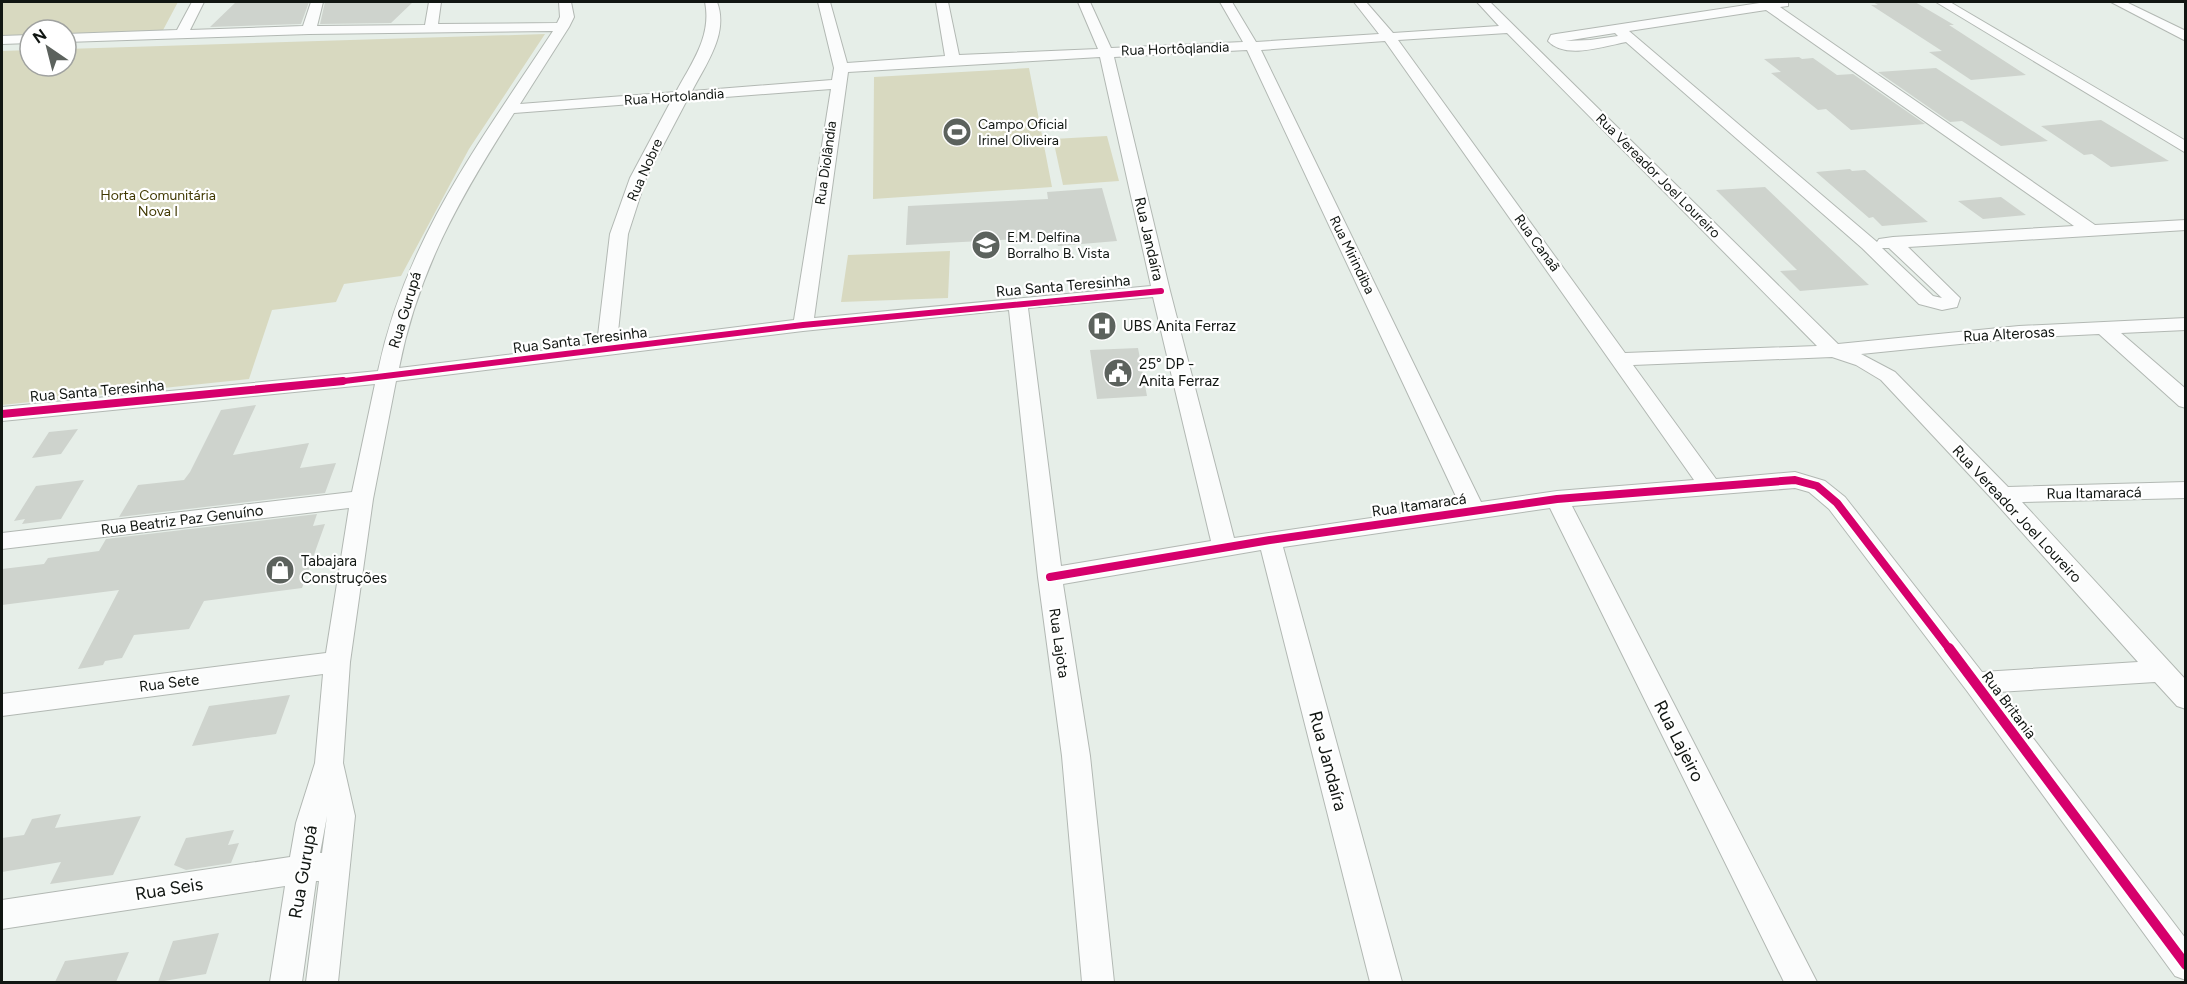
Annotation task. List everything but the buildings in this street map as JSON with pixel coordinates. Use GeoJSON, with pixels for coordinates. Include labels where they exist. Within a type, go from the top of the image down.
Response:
{"type":"FeatureCollection","features":[{"type":"Feature","properties":{"kind":"street"},"geometry":{"type":"LineString","coordinates":[[182,33],[198,2]]}},
{"type":"Feature","properties":{"kind":"street"},"geometry":{"type":"LineString","coordinates":[[309,30],[317,2]]}},
{"type":"Feature","properties":{"kind":"street"},"geometry":{"type":"LineString","coordinates":[[431,28],[435,2]]}},
{"type":"Feature","properties":{"kind":"street","name":"Rua Gurupá"},"geometry":{"type":"LineString","coordinates":[[286,982],[310,822],[329,763],[337,662],[362,499],[394,342],[418,266],[460,186],[562,27],[567,17],[565,2]]}},
{"type":"Feature","properties":{"kind":"street","name":"Rua Nobre"},"geometry":{"type":"LineString","coordinates":[[606,350],[620,234],[638,178],[708,46],[715,27],[711,2]]}},
{"type":"Feature","properties":{"kind":"street","name":"Rua Diolândia"},"geometry":{"type":"LineString","coordinates":[[803,326],[839,76],[824,2]]}},
{"type":"Feature","properties":{"kind":"street"},"geometry":{"type":"LineString","coordinates":[[942,2],[953,60]]}},
{"type":"Feature","properties":{"kind":"street","name":"Rua Jandaíra"},"geometry":{"type":"LineString","coordinates":[[1084,2],[1106,52],[1161,291],[1225,549]]}},
{"type":"Feature","properties":{"kind":"street","name":"Rua Mirindiba"},"geometry":{"type":"LineString","coordinates":[[1226,2],[1252,46],[1474,510]]}},
{"type":"Feature","properties":{"kind":"street","name":"Rua Canaã"},"geometry":{"type":"LineString","coordinates":[[1360,2],[1389,37],[1710,487]]}},
{"type":"Feature","properties":{"kind":"street","name":"Rua Vereador Joel Loureiro"},"geometry":{"type":"LineString","coordinates":[[1483,2],[1834,351]]}},
{"type":"Feature","properties":{"kind":"street"},"geometry":{"type":"LineString","coordinates":[[1790,2],[1624,34],[1868,244],[1926,300],[1942,304],[1950,303],[1951,298],[1893,242]]}},
{"type":"Feature","properties":{"kind":"street"},"geometry":{"type":"LineString","coordinates":[[1942,2],[2186,148]]}},
{"type":"Feature","properties":{"kind":"street"},"geometry":{"type":"LineString","coordinates":[[2117,2],[2186,37]]}},
{"type":"Feature","properties":{"kind":"street"},"geometry":{"type":"LineString","coordinates":[[1768,5],[2092,231]]}},
{"type":"Feature","properties":{"kind":"street"},"geometry":{"type":"LineString","coordinates":[[78,37],[309,30],[562,27]]}},
{"type":"Feature","properties":{"kind":"street","name":"Rua Hortôqlandia"},"geometry":{"type":"LineString","coordinates":[[839,76],[953,60],[1252,46],[1509,29]]}},
{"type":"Feature","properties":{"kind":"street"},"geometry":{"type":"LineString","coordinates":[[2,40],[18,39]]}},
{"type":"Feature","properties":{"kind":"street","name":"Rua Hortolandia"},"geometry":{"type":"LineString","coordinates":[[510,109],[681,96],[839,76]]}},
{"type":"Feature","properties":{"kind":"street"},"geometry":{"type":"LineString","coordinates":[[1868,244],[2186,225]]}},
{"type":"Feature","properties":{"kind":"street","name":"Rua Santa Teresinha"},"geometry":{"type":"LineString","coordinates":[[2,414],[387,375],[1018,303],[1161,291]]}},
{"type":"Feature","properties":{"kind":"street","name":"Rua Lajota"},"geometry":{"type":"LineString","coordinates":[[1018,303],[1050,577],[1076,756],[1098,982]]}},
{"type":"Feature","properties":{"kind":"street","name":"Rua Alterosas"},"geometry":{"type":"LineString","coordinates":[[1834,351],[1963,336],[2186,324]]}},
{"type":"Feature","properties":{"kind":"street"},"geometry":{"type":"LineString","coordinates":[[2104,328],[2186,401]]}},
{"type":"Feature","properties":{"kind":"street","name":"Rua Vereador Joel Loureiro"},"geometry":{"type":"LineString","coordinates":[[1619,359],[1834,351],[1863,361],[1888,376],[2002,495],[2186,698]]}},
{"type":"Feature","properties":{"kind":"street","name":"Rua Itamaracá"},"geometry":{"type":"LineString","coordinates":[[1050,577],[1270,540],[1557,499],[1795,480]]}},
{"type":"Feature","properties":{"kind":"street","name":"Rua Britania"},"geometry":{"type":"LineString","coordinates":[[1795,480],[1817,486],[1837,504],[1976,682],[2186,965]]}},
{"type":"Feature","properties":{"kind":"street","name":"Rua Itamaracá"},"geometry":{"type":"LineString","coordinates":[[2002,495],[2186,490]]}},
{"type":"Feature","properties":{"kind":"street","name":"Rua Beatriz Paz Genuíno"},"geometry":{"type":"LineString","coordinates":[[2,541],[362,499]]}},
{"type":"Feature","properties":{"kind":"street","name":"Rua Lajeiro"},"geometry":{"type":"LineString","coordinates":[[1557,499],[1801,982]]}},
{"type":"Feature","properties":{"kind":"street","name":"Rua Jandaíra"},"geometry":{"type":"LineString","coordinates":[[1270,540],[1386,982]]}},
{"type":"Feature","properties":{"kind":"street","name":"Rua Sete"},"geometry":{"type":"LineString","coordinates":[[2,705],[337,662]]}},
{"type":"Feature","properties":{"kind":"street"},"geometry":{"type":"LineString","coordinates":[[1976,682],[2160,671]]}},
{"type":"Feature","properties":{"kind":"street","name":"Rua Gurupá"},"geometry":{"type":"LineString","coordinates":[[322,982],[341,816],[329,763]]}},
{"type":"Feature","properties":{"kind":"street","name":"Rua Seis"},"geometry":{"type":"LineString","coordinates":[[2,915],[337,864]]}},
{"type":"Feature","properties":{"kind":"green space"},"geometry":{"type":"Polygon","coordinates":[[[2,2],[178,2],[162,32],[78,36],[78,18],[18,18],[18,37],[2,38],[2,2]]]}},
{"type":"Feature","properties":{"kind":"green space","name":"Horta Comunitária Nova I"},"geometry":{"type":"Polygon","coordinates":[[[545,34],[469,149],[401,276],[344,284],[336,302],[272,310],[249,379],[2,405],[2,51],[18,50],[18,78],[78,78],[78,49],[545,34]]]}},
{"type":"Feature","properties":{"kind":"green space","name":"Campo Oficial Irinel Oliveira"},"geometry":{"type":"Polygon","coordinates":[[[1029,68],[1052,187],[873,199],[874,77],[1029,68]]]}},
{"type":"Feature","properties":{"kind":"green space"},"geometry":{"type":"Polygon","coordinates":[[[1107,136],[1119,181],[1063,185],[1053,139],[1107,136]]]}},
{"type":"Feature","properties":{"kind":"green space"},"geometry":{"type":"Polygon","coordinates":[[[950,251],[948,298],[841,302],[848,255],[950,251]]]}},
{"type":"Feature","properties":{"kind":"cycle path"},"geometry":{"type":"LineString","coordinates":[[2,414],[348,381],[803,325],[1161,291]]}},
{"type":"Feature","properties":{"kind":"cycle path"},"geometry":{"type":"LineString","coordinates":[[1050,577],[1270,540],[1557,499],[1795,480],[1817,486],[1837,503],[1976,683],[2186,965]]}},
{"type":"Feature","properties":{"kind":"place","name":"Campo Oficial Irinel Oliveira"},"geometry":{"type":"Point","coordinates":[957,132]}},
{"type":"Feature","properties":{"kind":"place","name":"E.M. Delfina Borralho B. Vista"},"geometry":{"type":"Point","coordinates":[986,245]}},
{"type":"Feature","properties":{"kind":"place","name":"UBS Anita Ferraz"},"geometry":{"type":"Point","coordinates":[1102,326]}},
{"type":"Feature","properties":{"kind":"place","name":"25° DP - Anita Ferraz"},"geometry":{"type":"Point","coordinates":[1118,373]}},
{"type":"Feature","properties":{"kind":"place","name":"Tabajara Construções"},"geometry":{"type":"Point","coordinates":[280,570]}}]}
